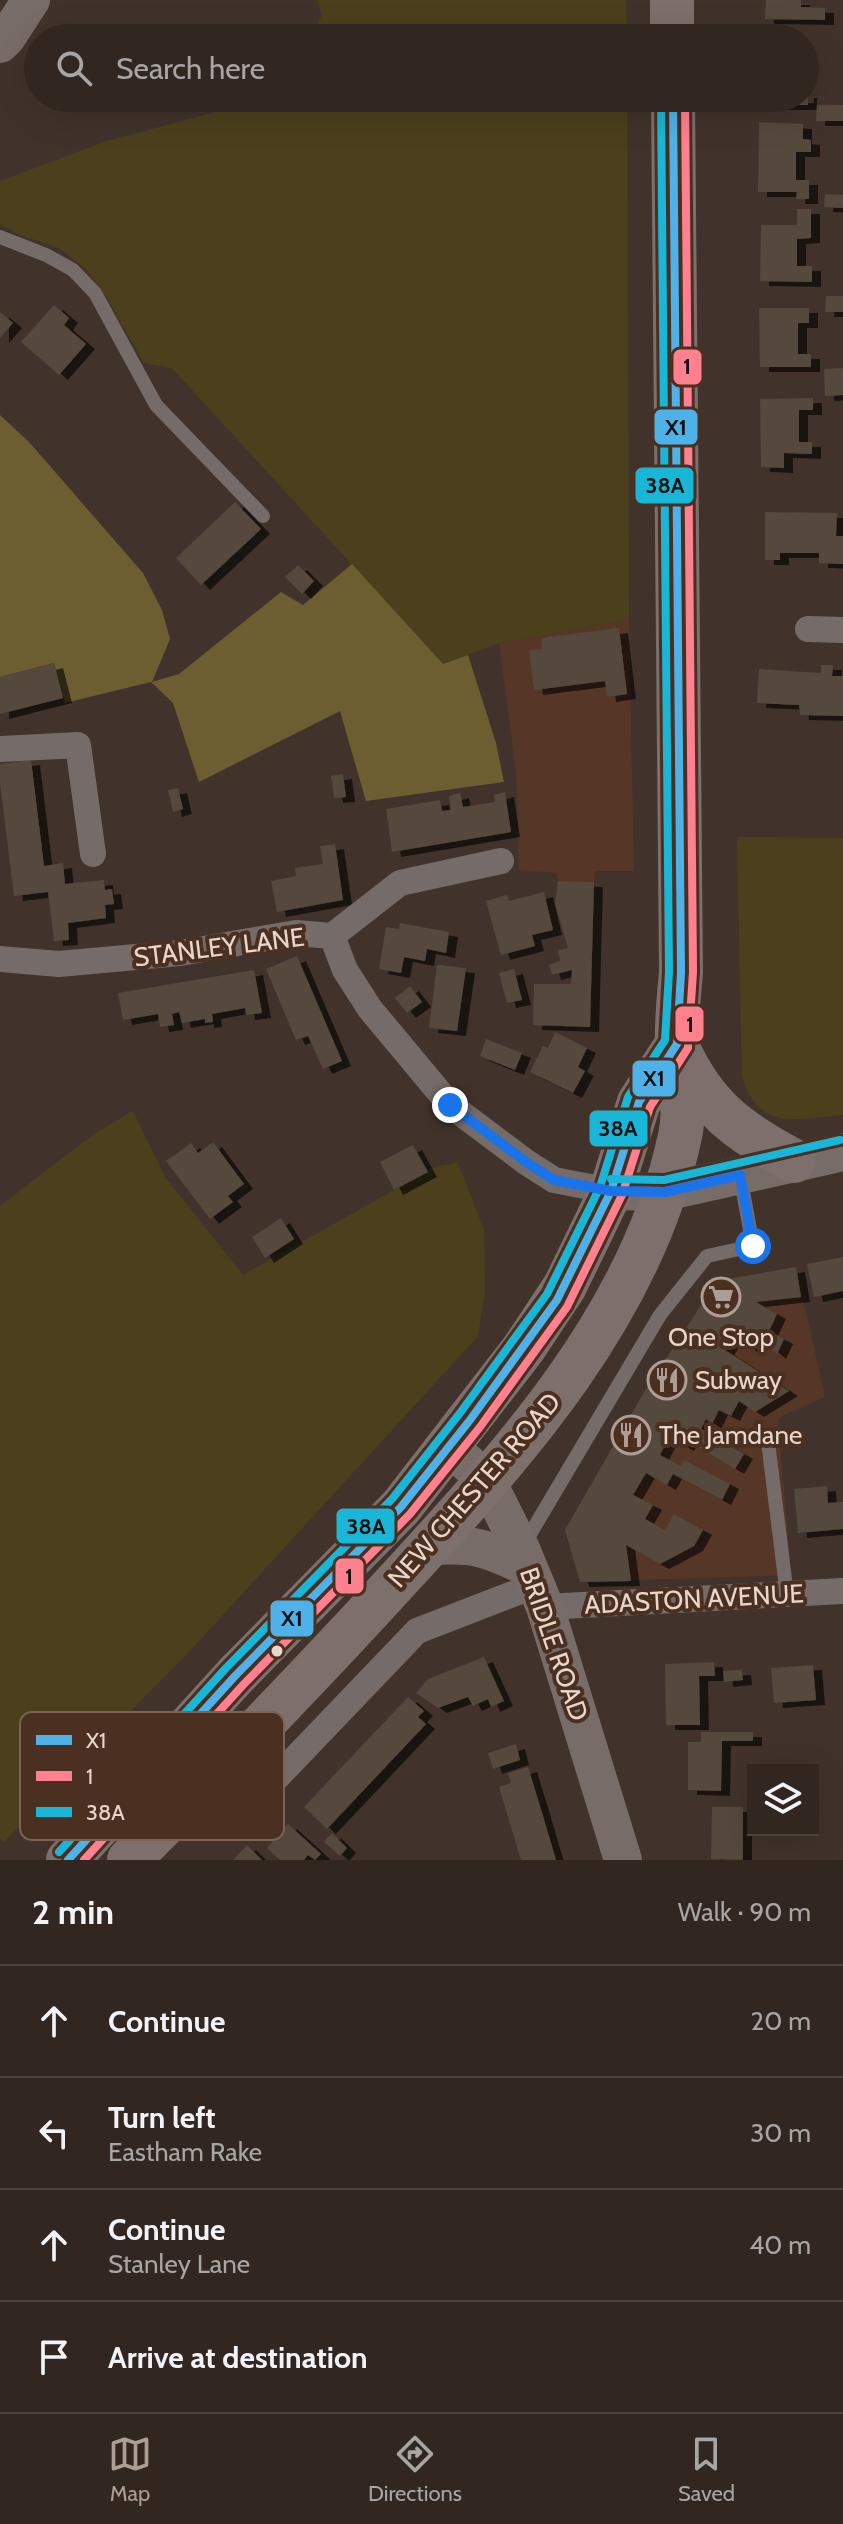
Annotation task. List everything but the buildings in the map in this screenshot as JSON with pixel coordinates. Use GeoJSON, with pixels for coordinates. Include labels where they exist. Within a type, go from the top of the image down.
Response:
{"type":"FeatureCollection","features":[{"type":"Feature","properties":{"kind":"highway"},"geometry":{"type":"LineString","coordinates":[[672,0],[672,24]]}},
{"type":"Feature","properties":{"kind":"highway","name":"NEW CHESTER ROAD"},"geometry":{"type":"LineString","coordinates":[[273,1712],[429,1547],[528,1435],[581,1361],[621,1291],[665,1192],[682,1119],[677,1044],[681,972],[673,112]]}},
{"type":"Feature","properties":{"kind":"highway"},"geometry":{"type":"LineString","coordinates":[[677,1044],[694,1082],[729,1120],[756,1141],[794,1161]]}},
{"type":"Feature","properties":{"kind":"highway","name":"NEW CHESTER ROAD"},"geometry":{"type":"LineString","coordinates":[[202,1712],[401,1507],[557,1300],[611,1191],[639,1102],[677,1044]]}},
{"type":"Feature","properties":{"kind":"highway","name":"NEW CHESTER ROAD"},"geometry":{"type":"LineString","coordinates":[[68,1860],[86,1840]]}},
{"type":"Feature","properties":{"kind":"highway","name":"NEW CHESTER ROAD"},"geometry":{"type":"LineString","coordinates":[[129,1860],[149,1840]]}},
{"type":"Feature","properties":{"kind":"street"},"geometry":{"type":"LineString","coordinates":[[0,44],[31,0]]}},
{"type":"Feature","properties":{"kind":"street"},"geometry":{"type":"LineString","coordinates":[[808,629],[843,630]]}},
{"type":"Feature","properties":{"kind":"street"},"geometry":{"type":"LineString","coordinates":[[0,749],[78,745],[93,854]]}},
{"type":"Feature","properties":{"kind":"street"},"geometry":{"type":"LineString","coordinates":[[332,936],[400,883],[501,861]]}},
{"type":"Feature","properties":{"kind":"street","name":"STANLEY LANE"},"geometry":{"type":"LineString","coordinates":[[0,959],[59,964],[180,953],[296,933],[332,936],[345,970],[370,1009],[450,1105],[554,1180],[611,1191]]}},
{"type":"Feature","properties":{"kind":"street"},"geometry":{"type":"LineString","coordinates":[[611,1191],[665,1192],[843,1152]]}},
{"type":"Feature","properties":{"kind":"street","name":"BRIDLE ROAD"},"geometry":{"type":"LineString","coordinates":[[449,1446],[487,1481],[533,1577],[623,1860]]}},
{"type":"Feature","properties":{"kind":"street"},"geometry":{"type":"LineString","coordinates":[[429,1547],[460,1544],[496,1552],[533,1577]]}},
{"type":"Feature","properties":{"kind":"street"},"geometry":{"type":"LineString","coordinates":[[284,1770],[417,1631],[533,1577]]}},
{"type":"Feature","properties":{"kind":"street","name":"ADASTON AVENUE"},"geometry":{"type":"LineString","coordinates":[[533,1577],[787,1595],[843,1591]]}},
{"type":"Feature","properties":{"kind":"lane"},"geometry":{"type":"LineString","coordinates":[[0,237],[46,255],[73,270],[95,293],[156,405],[263,516]]}},
{"type":"Feature","properties":{"kind":"lane"},"geometry":{"type":"LineString","coordinates":[[533,1577],[660,1315],[707,1256],[753,1246],[740,1175]]}},
{"type":"Feature","properties":{"kind":"lane"},"geometry":{"type":"LineString","coordinates":[[767,1434],[787,1595]]}},
{"type":"Feature","properties":{"kind":"shaded area"},"geometry":{"type":"Polygon","coordinates":[[[317,0],[626,0],[627,24],[318,24],[322,14],[317,0]]]}},
{"type":"Feature","properties":{"kind":"shaded area"},"geometry":{"type":"Polygon","coordinates":[[[216,112],[627,112],[629,620],[499,643],[443,664],[172,368],[144,363],[107,298],[86,269],[59,248],[20,235],[0,224],[0,181],[107,141],[216,112]]]}},
{"type":"Feature","properties":{"kind":"shaded area"},"geometry":{"type":"Polygon","coordinates":[[[0,415],[29,442],[143,573],[162,610],[170,639],[152,682],[179,674],[281,592],[303,605],[352,564],[443,664],[468,655],[496,743],[504,782],[366,801],[340,711],[199,782],[173,703],[151,682],[65,703],[54,663],[0,677],[0,415]]]}},
{"type":"Feature","properties":{"kind":"shaded area"},"geometry":{"type":"Polygon","coordinates":[[[629,620],[634,871],[595,871],[594,882],[558,881],[556,873],[519,870],[516,772],[499,643],[629,620]]]}},
{"type":"Feature","properties":{"kind":"shaded area"},"geometry":{"type":"Polygon","coordinates":[[[737,837],[843,838],[843,1115],[795,1119],[768,1114],[749,1094],[742,1076],[737,837]]]}},
{"type":"Feature","properties":{"kind":"shaded area"},"geometry":{"type":"Polygon","coordinates":[[[133,1111],[165,1177],[243,1275],[437,1166],[458,1163],[484,1230],[485,1292],[478,1336],[130,1712],[20,1712],[20,1826],[4,1842],[0,1839],[0,1206],[94,1134],[133,1111]]]}},
{"type":"Feature","properties":{"kind":"shaded area"},"geometry":{"type":"Polygon","coordinates":[[[796,1267],[825,1397],[778,1418],[791,1575],[580,1582],[565,1530],[643,1394],[717,1281],[796,1267]]]}},
{"type":"Feature","properties":{"kind":"transit line","name":"38A"},"geometry":{"type":"LineString","coordinates":[[186,1712],[392,1499],[547,1294],[600,1187],[628,1097],[665,1040],[669,972],[661,112]]}},
{"type":"Feature","properties":{"kind":"transit line","name":"X1"},"geometry":{"type":"LineString","coordinates":[[202,1712],[401,1507],[470,1420],[557,1300],[611,1191],[639,1102],[677,1044],[681,972],[673,112]]}},
{"type":"Feature","properties":{"kind":"transit line","name":"1"},"geometry":{"type":"LineString","coordinates":[[219,1712],[410,1514],[480,1427],[567,1307],[622,1195],[650,1107],[688,1048],[693,972],[685,112]]}},
{"type":"Feature","properties":{"kind":"transit line","name":"38A"},"geometry":{"type":"LineString","coordinates":[[611,1179],[664,1180],[840,1140]]}},
{"type":"Feature","properties":{"kind":"transit line","name":"38A"},"geometry":{"type":"LineString","coordinates":[[59,1852],[70,1840]]}},
{"type":"Feature","properties":{"kind":"transit line","name":"X1"},"geometry":{"type":"LineString","coordinates":[[68,1860],[86,1840]]}},
{"type":"Feature","properties":{"kind":"transit line","name":"1"},"geometry":{"type":"LineString","coordinates":[[84,1860],[102,1840]]}},
{"type":"Feature","properties":{"kind":"place","name":"One Stop"},"geometry":{"type":"Point","coordinates":[721,1297]}},
{"type":"Feature","properties":{"kind":"place","name":"Subway"},"geometry":{"type":"Point","coordinates":[667,1380]}},
{"type":"Feature","properties":{"kind":"place","name":"The Jamdane"},"geometry":{"type":"Point","coordinates":[631,1435]}},
{"type":"Feature","properties":{"kind":"route"},"geometry":{"type":"LineString","coordinates":[[450,1105],[554,1180],[611,1191],[665,1192],[740,1175],[753,1246]]}}]}
